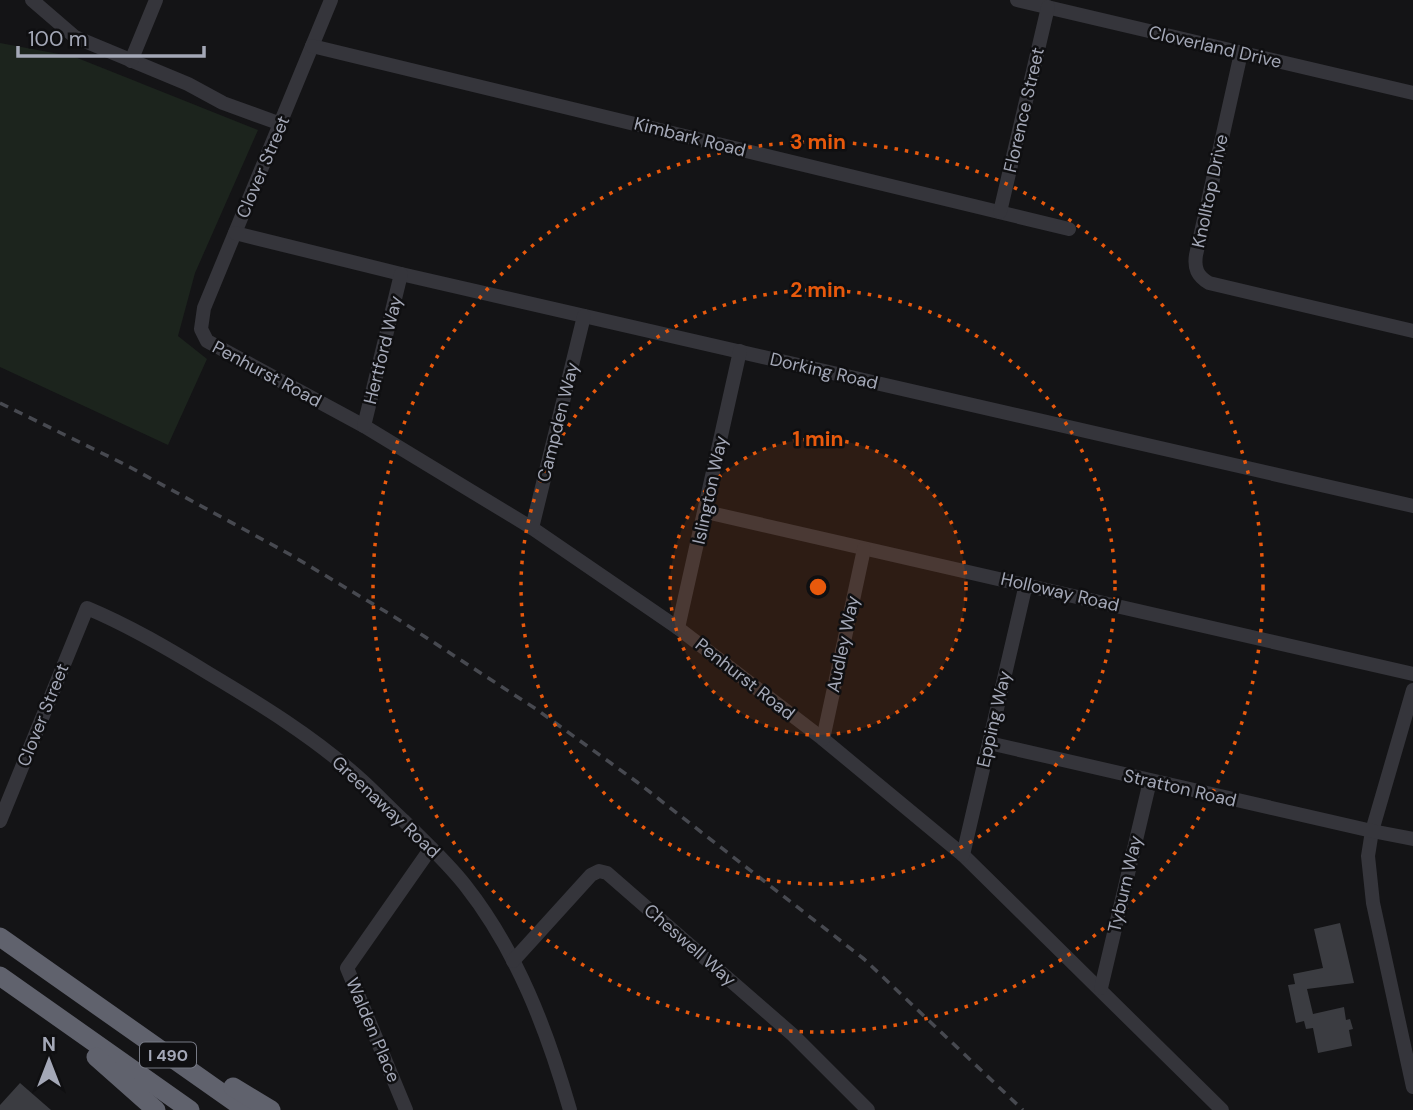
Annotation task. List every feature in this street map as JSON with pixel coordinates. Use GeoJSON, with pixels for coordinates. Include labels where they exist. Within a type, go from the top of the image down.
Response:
{"type":"FeatureCollection","features":[{"type":"Feature","properties":{"kind":"highway","name":"I 490"},"geometry":{"type":"LineString","coordinates":[[0,937],[246,1110]]}},
{"type":"Feature","properties":{"kind":"highway","name":"I 490"},"geometry":{"type":"LineString","coordinates":[[0,976],[190,1110]]}},
{"type":"Feature","properties":{"kind":"highway"},"geometry":{"type":"LineString","coordinates":[[28,995],[156,1110]]}},
{"type":"Feature","properties":{"kind":"highway"},"geometry":{"type":"LineString","coordinates":[[90,1000],[271,1110]]}},
{"type":"Feature","properties":{"kind":"street"},"geometry":{"type":"LineString","coordinates":[[32,0],[75,37],[188,84],[223,103],[281,124]]}},
{"type":"Feature","properties":{"kind":"street"},"geometry":{"type":"LineString","coordinates":[[131,61],[156,0]]}},
{"type":"Feature","properties":{"kind":"street","name":"Clover Street"},"geometry":{"type":"LineString","coordinates":[[202,334],[204,308],[331,0]]}},
{"type":"Feature","properties":{"kind":"street","name":"Cloverland Drive"},"geometry":{"type":"LineString","coordinates":[[1017,0],[1413,93]]}},
{"type":"Feature","properties":{"kind":"street"},"geometry":{"type":"LineString","coordinates":[[1083,15],[1086,0]]}},
{"type":"Feature","properties":{"kind":"street","name":"Florence Street"},"geometry":{"type":"LineString","coordinates":[[1000,212],[1048,7]]}},
{"type":"Feature","properties":{"kind":"street","name":"Kimbark Road"},"geometry":{"type":"LineString","coordinates":[[312,46],[1069,229]]}},
{"type":"Feature","properties":{"kind":"street","name":"Knolltop Drive"},"geometry":{"type":"LineString","coordinates":[[1241,53],[1196,255],[1198,275],[1209,283],[1413,331]]}},
{"type":"Feature","properties":{"kind":"street","name":"Dorking Road"},"geometry":{"type":"LineString","coordinates":[[234,233],[401,274],[1413,506]]}},
{"type":"Feature","properties":{"kind":"street","name":"Hertford Way"},"geometry":{"type":"LineString","coordinates":[[364,426],[401,274]]}},
{"type":"Feature","properties":{"kind":"street","name":"Campden Way"},"geometry":{"type":"LineString","coordinates":[[533,528],[584,316]]}},
{"type":"Feature","properties":{"kind":"street","name":"Penhurst Road"},"geometry":{"type":"LineString","coordinates":[[202,334],[215,347],[364,426],[533,528],[678,628],[823,739],[963,855],[1222,1110]]}},
{"type":"Feature","properties":{"kind":"street","name":"Islington Way"},"geometry":{"type":"LineString","coordinates":[[678,628],[740,351]]}},
{"type":"Feature","properties":{"kind":"street","name":"Holloway Road"},"geometry":{"type":"LineString","coordinates":[[706,512],[1413,674]]}},
{"type":"Feature","properties":{"kind":"street","name":"Audley Way"},"geometry":{"type":"LineString","coordinates":[[823,739],[864,549]]}},
{"type":"Feature","properties":{"kind":"street","name":"Epping Way"},"geometry":{"type":"LineString","coordinates":[[963,855],[1026,584]]}},
{"type":"Feature","properties":{"kind":"street","name":"Clover Street"},"geometry":{"type":"LineString","coordinates":[[0,821],[87,608]]}},
{"type":"Feature","properties":{"kind":"street","name":"Greenaway Road"},"geometry":{"type":"LineString","coordinates":[[87,608],[146,636],[275,714],[356,775],[432,848],[465,885],[513,961],[544,1029],[570,1110]]}},
{"type":"Feature","properties":{"kind":"street"},"geometry":{"type":"LineString","coordinates":[[1413,690],[1372,831],[1368,856],[1369,880],[1413,1087]]}},
{"type":"Feature","properties":{"kind":"street","name":"Stratton Road"},"geometry":{"type":"LineString","coordinates":[[989,743],[1413,839]]}},
{"type":"Feature","properties":{"kind":"street","name":"Tyburn Way"},"geometry":{"type":"LineString","coordinates":[[1101,988],[1150,780]]}},
{"type":"Feature","properties":{"kind":"street","name":"Walden Place"},"geometry":{"type":"LineString","coordinates":[[407,1110],[348,968],[432,848]]}},
{"type":"Feature","properties":{"kind":"street","name":"Cheswell Way"},"geometry":{"type":"LineString","coordinates":[[513,961],[591,875],[603,872],[612,876],[793,1035],[868,1110]]}},
{"type":"Feature","properties":{"kind":"shaded area"},"geometry":{"type":"Polygon","coordinates":[[[0,43],[75,57],[258,130],[195,273],[178,336],[207,359],[168,445],[0,367],[0,43]]]}},
{"type":"Feature","properties":{"kind":"building"},"geometry":{"type":"Polygon","coordinates":[[[1340,923],[1354,983],[1307,989],[1313,1014],[1344,1007],[1346,1020],[1350,1019],[1353,1029],[1349,1030],[1352,1046],[1318,1053],[1313,1028],[1306,1029],[1304,1021],[1296,1023],[1288,985],[1295,984],[1293,974],[1323,968],[1314,929],[1340,923]]]}},
{"type":"Feature","properties":{"kind":"building"},"geometry":{"type":"Polygon","coordinates":[[[20,1083],[51,1110],[0,1110],[0,1105],[20,1083]]]}},
{"type":"Feature","properties":{"kind":"railway"},"geometry":{"type":"LineString","coordinates":[[0,403],[126,465],[291,555],[393,616],[536,709],[637,782],[864,959],[1023,1110]]}}]}
